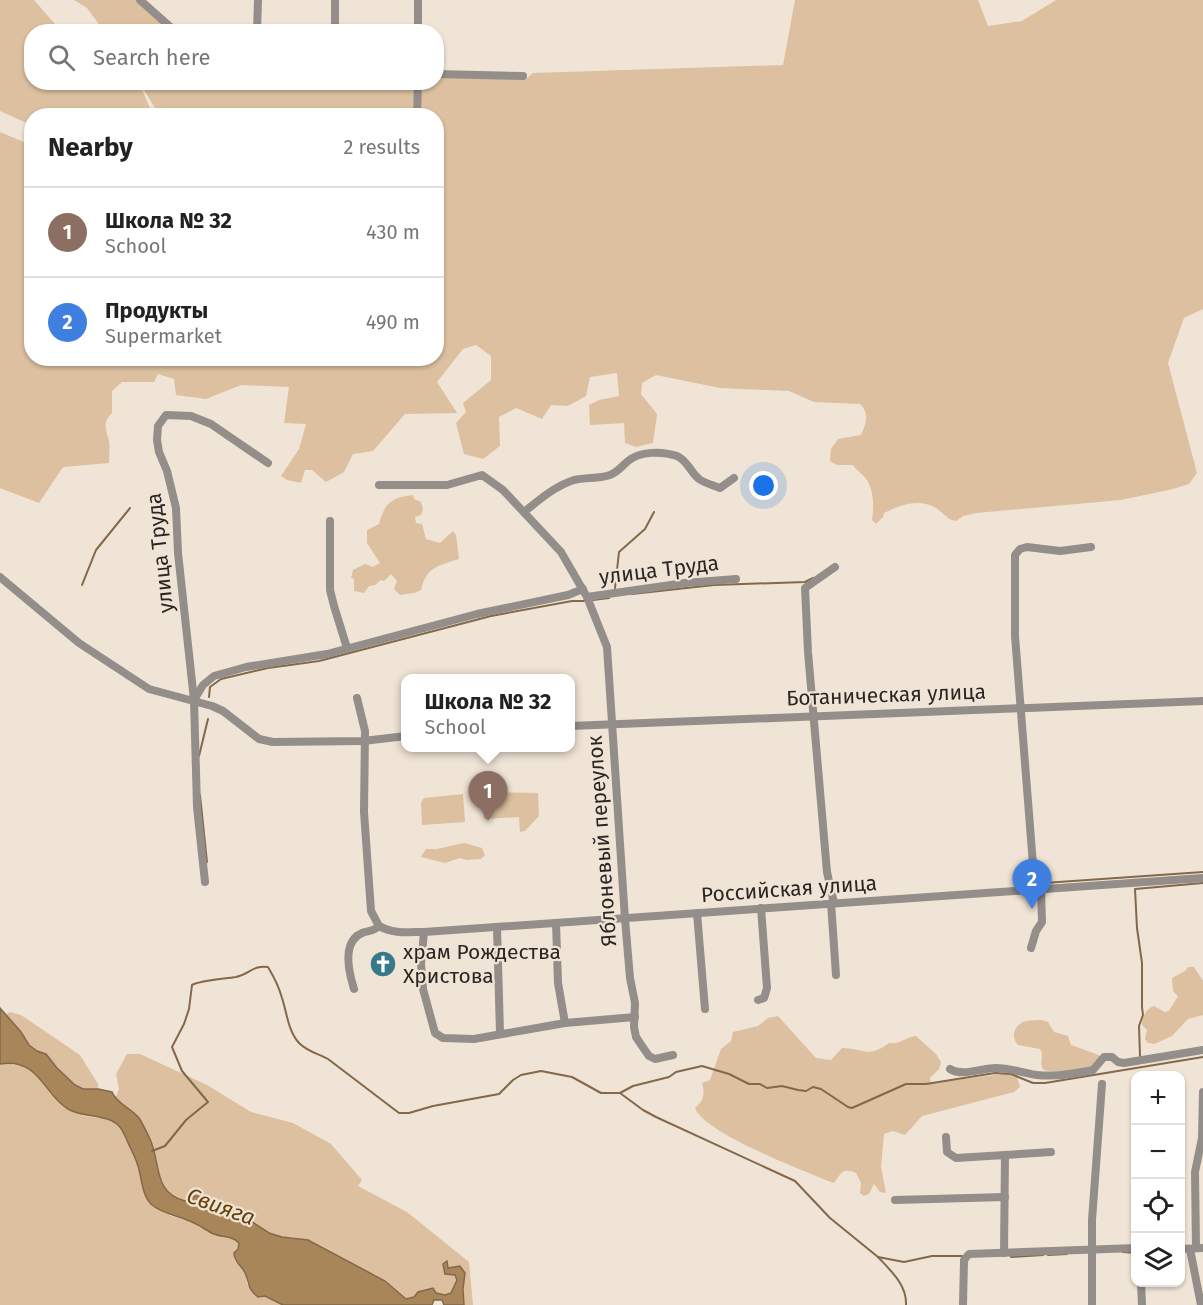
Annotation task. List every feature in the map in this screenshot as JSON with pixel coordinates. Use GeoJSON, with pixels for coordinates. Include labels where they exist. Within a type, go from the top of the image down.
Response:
{"type":"FeatureCollection","features":[{"type":"Feature","properties":{"kind":"street"},"geometry":{"type":"LineString","coordinates":[[140,0],[167,24]]}},
{"type":"Feature","properties":{"kind":"street"},"geometry":{"type":"LineString","coordinates":[[257,24],[258,0]]}},
{"type":"Feature","properties":{"kind":"street"},"geometry":{"type":"LineString","coordinates":[[335,0],[335,24]]}},
{"type":"Feature","properties":{"kind":"street"},"geometry":{"type":"LineString","coordinates":[[418,0],[418,24]]}},
{"type":"Feature","properties":{"kind":"street"},"geometry":{"type":"LineString","coordinates":[[444,74],[523,76]]}},
{"type":"Feature","properties":{"kind":"street"},"geometry":{"type":"LineString","coordinates":[[417,108],[418,90]]}},
{"type":"Feature","properties":{"kind":"street","name":"улица Труда"},"geometry":{"type":"LineString","coordinates":[[194,700],[178,553],[176,508],[167,471],[159,452],[158,426],[166,415],[191,416],[218,429],[268,463]]}},
{"type":"Feature","properties":{"kind":"street"},"geometry":{"type":"LineString","coordinates":[[524,512],[542,497],[566,483],[609,476],[638,455],[648,453],[677,456],[699,480],[720,488],[734,478]]}},
{"type":"Feature","properties":{"kind":"street","name":"Яблоневый переулок"},"geometry":{"type":"LineString","coordinates":[[379,485],[447,485],[482,475],[503,490],[561,552],[583,589],[607,647],[625,919],[630,978],[635,1003],[636,1037],[649,1056],[655,1059],[673,1055]]}},
{"type":"Feature","properties":{"kind":"street"},"geometry":{"type":"LineString","coordinates":[[330,521],[330,590],[347,648]]}},
{"type":"Feature","properties":{"kind":"street"},"geometry":{"type":"LineString","coordinates":[[1031,948],[1036,931],[1042,922],[1019,707],[1015,636],[1015,555],[1020,549],[1028,547],[1060,551],[1091,547]]}},
{"type":"Feature","properties":{"kind":"street"},"geometry":{"type":"LineString","coordinates":[[835,567],[805,588],[807,652],[827,872],[833,903],[836,975]]}},
{"type":"Feature","properties":{"kind":"street"},"geometry":{"type":"LineString","coordinates":[[0,577],[79,643],[149,689],[194,700],[223,711],[259,739],[273,742],[363,741],[401,736]]}},
{"type":"Feature","properties":{"kind":"street","name":"улица Труда"},"geometry":{"type":"LineString","coordinates":[[587,597],[684,583],[736,579]]}},
{"type":"Feature","properties":{"kind":"street","name":"улица Труда"},"geometry":{"type":"LineString","coordinates":[[194,700],[203,685],[214,676],[246,667],[327,654],[477,614],[568,595],[583,589]]}},
{"type":"Feature","properties":{"kind":"street"},"geometry":{"type":"LineString","coordinates":[[354,989],[348,974],[351,944],[359,934],[375,930],[379,926],[371,911],[364,812],[363,741],[365,731],[357,698]]}},
{"type":"Feature","properties":{"kind":"street"},"geometry":{"type":"LineString","coordinates":[[194,700],[197,807],[205,882]]}},
{"type":"Feature","properties":{"kind":"street","name":"Ботаническая улица"},"geometry":{"type":"LineString","coordinates":[[575,726],[1203,701]]}},
{"type":"Feature","properties":{"kind":"street","name":"Российская улица"},"geometry":{"type":"LineString","coordinates":[[379,926],[387,931],[424,932],[1203,878]]}},
{"type":"Feature","properties":{"kind":"street"},"geometry":{"type":"LineString","coordinates":[[759,1000],[764,998],[766,988],[761,908]]}},
{"type":"Feature","properties":{"kind":"street"},"geometry":{"type":"LineString","coordinates":[[697,913],[705,1009]]}},
{"type":"Feature","properties":{"kind":"street"},"geometry":{"type":"LineString","coordinates":[[556,922],[558,983],[565,1023]]}},
{"type":"Feature","properties":{"kind":"street"},"geometry":{"type":"LineString","coordinates":[[497,927],[500,1033]]}},
{"type":"Feature","properties":{"kind":"street"},"geometry":{"type":"LineString","coordinates":[[424,932],[421,964],[423,989],[435,1033],[443,1038],[474,1039],[565,1023],[635,1017]]}},
{"type":"Feature","properties":{"kind":"street"},"geometry":{"type":"LineString","coordinates":[[950,1069],[958,1073],[992,1068],[1008,1069],[1056,1076],[1093,1070],[1104,1057],[1112,1057],[1124,1063],[1203,1050]]}},
{"type":"Feature","properties":{"kind":"street"},"geometry":{"type":"LineString","coordinates":[[1092,1305],[1092,1249],[1102,1084]]}},
{"type":"Feature","properties":{"kind":"street"},"geometry":{"type":"LineString","coordinates":[[1201,1305],[1196,1248],[1195,1172],[1202,1138],[1203,1092]]}},
{"type":"Feature","properties":{"kind":"street"},"geometry":{"type":"LineString","coordinates":[[946,1137],[947,1152],[956,1158],[1051,1152]]}},
{"type":"Feature","properties":{"kind":"street"},"geometry":{"type":"LineString","coordinates":[[1004,1253],[1005,1155]]}},
{"type":"Feature","properties":{"kind":"street"},"geometry":{"type":"LineString","coordinates":[[895,1200],[1005,1197]]}},
{"type":"Feature","properties":{"kind":"street"},"geometry":{"type":"LineString","coordinates":[[963,1305],[964,1260],[969,1254],[1131,1248]]}},
{"type":"Feature","properties":{"kind":"street"},"geometry":{"type":"LineString","coordinates":[[1141,1287],[1142,1305]]}},
{"type":"Feature","properties":{"kind":"shaded area"},"geometry":{"type":"Polygon","coordinates":[[[0,0],[34,0],[55,24],[24,24],[24,90],[141,90],[150,108],[24,108],[24,122],[0,111],[0,0]]]}},
{"type":"Feature","properties":{"kind":"shaded area"},"geometry":{"type":"Polygon","coordinates":[[[74,0],[139,0],[168,24],[99,24],[87,8],[74,0]]]}},
{"type":"Feature","properties":{"kind":"shaded area"},"geometry":{"type":"Polygon","coordinates":[[[795,0],[978,0],[988,26],[1022,21],[1056,0],[1203,0],[1203,309],[1184,318],[1168,363],[1197,473],[1189,484],[1121,500],[976,513],[963,516],[956,521],[930,505],[916,503],[896,507],[884,513],[876,524],[872,520],[873,500],[867,480],[853,465],[837,465],[830,461],[831,449],[838,439],[861,435],[866,423],[866,415],[860,404],[814,402],[789,391],[720,388],[656,375],[642,383],[641,394],[657,414],[653,443],[636,447],[625,443],[624,423],[590,425],[589,405],[599,400],[619,396],[617,373],[590,377],[586,396],[568,406],[551,405],[542,419],[516,408],[499,417],[500,446],[483,459],[464,454],[456,423],[466,412],[463,403],[491,380],[491,356],[476,345],[463,349],[437,382],[457,413],[405,414],[373,451],[353,454],[344,472],[326,482],[312,470],[305,470],[301,483],[281,476],[299,449],[306,424],[284,423],[289,387],[241,385],[206,399],[176,395],[174,379],[158,374],[154,382],[122,382],[112,391],[112,413],[106,426],[109,463],[63,467],[39,503],[0,488],[0,132],[24,142],[24,366],[444,366],[444,108],[420,108],[420,90],[444,90],[444,76],[518,80],[526,79],[533,73],[783,65],[795,0]]]}},
{"type":"Feature","properties":{"kind":"shaded area"},"geometry":{"type":"Polygon","coordinates":[[[144,90],[415,90],[415,108],[155,108],[144,90]]]}},
{"type":"Feature","properties":{"kind":"shaded area"},"geometry":{"type":"Polygon","coordinates":[[[413,495],[414,499],[421,502],[423,509],[421,515],[415,517],[416,523],[422,524],[426,539],[440,543],[453,531],[456,535],[459,559],[430,571],[421,590],[414,593],[400,595],[394,589],[397,581],[391,574],[384,581],[381,580],[369,586],[364,593],[354,591],[354,579],[351,578],[353,570],[365,564],[373,567],[380,563],[367,543],[367,530],[379,524],[390,502],[413,495]]]}},
{"type":"Feature","properties":{"kind":"shaded area"},"geometry":{"type":"Polygon","coordinates":[[[482,792],[538,793],[539,816],[525,831],[520,832],[519,817],[484,819],[482,792]]]}},
{"type":"Feature","properties":{"kind":"shaded area"},"geometry":{"type":"Polygon","coordinates":[[[463,794],[465,822],[422,825],[421,802],[424,798],[463,794]]]}},
{"type":"Feature","properties":{"kind":"shaded area"},"geometry":{"type":"Polygon","coordinates":[[[464,843],[482,848],[485,855],[481,859],[460,858],[445,863],[421,857],[426,849],[464,843]]]}},
{"type":"Feature","properties":{"kind":"shaded area"},"geometry":{"type":"Polygon","coordinates":[[[1188,967],[1194,967],[1203,981],[1203,1015],[1188,1019],[1172,1036],[1154,1044],[1148,1043],[1145,1039],[1147,1030],[1142,1025],[1145,1014],[1154,1006],[1165,1012],[1169,1011],[1178,996],[1173,991],[1172,978],[1188,967]]]}},
{"type":"Feature","properties":{"kind":"shaded area"},"geometry":{"type":"Polygon","coordinates":[[[0,1008],[29,1045],[46,1054],[75,1085],[83,1089],[112,1092],[117,1100],[139,1118],[150,1139],[163,1184],[175,1197],[185,1201],[195,1196],[203,1196],[215,1206],[237,1212],[269,1233],[308,1240],[385,1281],[406,1299],[414,1297],[418,1292],[433,1288],[436,1293],[445,1295],[451,1293],[457,1280],[455,1275],[445,1274],[443,1264],[447,1261],[448,1268],[460,1266],[465,1273],[464,1305],[444,1305],[442,1300],[434,1300],[432,1305],[283,1305],[265,1296],[258,1297],[250,1289],[245,1272],[234,1256],[239,1243],[162,1211],[148,1201],[136,1160],[119,1126],[102,1118],[68,1109],[52,1095],[33,1072],[24,1066],[0,1064],[0,1008]]]}},
{"type":"Feature","properties":{"kind":"shaded area"},"geometry":{"type":"Polygon","coordinates":[[[10,1012],[21,1015],[80,1055],[98,1084],[98,1089],[83,1089],[75,1085],[46,1054],[29,1045],[21,1031],[5,1015],[10,1012]]]}},
{"type":"Feature","properties":{"kind":"shaded area"},"geometry":{"type":"Polygon","coordinates":[[[778,1016],[816,1058],[831,1060],[842,1048],[876,1051],[889,1043],[916,1036],[936,1054],[941,1062],[939,1069],[930,1078],[931,1083],[1003,1074],[1008,1071],[1016,1074],[1020,1087],[1014,1092],[922,1116],[905,1135],[893,1131],[884,1134],[881,1167],[886,1193],[880,1192],[874,1184],[869,1194],[864,1196],[860,1193],[861,1183],[856,1173],[845,1171],[834,1183],[831,1182],[735,1140],[703,1118],[695,1108],[703,1097],[702,1083],[710,1080],[721,1049],[731,1041],[733,1032],[758,1026],[768,1018],[778,1016]]]}},
{"type":"Feature","properties":{"kind":"shaded area"},"geometry":{"type":"Polygon","coordinates":[[[1042,1020],[1048,1022],[1054,1032],[1068,1036],[1071,1045],[1099,1055],[1102,1063],[1074,1071],[1044,1070],[1040,1049],[1018,1045],[1014,1038],[1014,1031],[1022,1023],[1042,1020]]]}},
{"type":"Feature","properties":{"kind":"shaded area"},"geometry":{"type":"Polygon","coordinates":[[[127,1054],[140,1054],[207,1085],[251,1112],[293,1123],[331,1144],[362,1180],[358,1186],[407,1212],[469,1262],[473,1305],[464,1305],[464,1282],[454,1268],[448,1268],[445,1274],[455,1275],[457,1280],[451,1293],[445,1295],[436,1293],[432,1288],[406,1299],[385,1281],[293,1237],[282,1237],[269,1233],[237,1212],[215,1206],[203,1196],[195,1196],[185,1201],[168,1192],[160,1178],[151,1143],[145,1130],[132,1113],[115,1099],[119,1089],[116,1074],[127,1054]]]}},
{"type":"Feature","properties":{"kind":"shaded area"},"geometry":{"type":"Polygon","coordinates":[[[0,1062],[27,1067],[83,1116],[108,1119],[120,1126],[138,1164],[142,1187],[171,1216],[194,1223],[219,1236],[228,1236],[239,1243],[234,1259],[246,1275],[247,1284],[258,1297],[265,1296],[283,1305],[0,1305],[0,1062]]]}},
{"type":"Feature","properties":{"kind":"waterway"},"geometry":{"type":"LineString","coordinates":[[82,585],[96,550],[130,508]]}},
{"type":"Feature","properties":{"kind":"waterway"},"geometry":{"type":"LineString","coordinates":[[615,588],[619,552],[645,529],[654,512]]}},
{"type":"Feature","properties":{"kind":"waterway"},"geometry":{"type":"LineString","coordinates":[[632,594],[714,585],[805,582],[813,578]]}},
{"type":"Feature","properties":{"kind":"waterway"},"geometry":{"type":"LineString","coordinates":[[593,600],[609,598]]}},
{"type":"Feature","properties":{"kind":"waterway"},"geometry":{"type":"LineString","coordinates":[[209,697],[210,687],[221,679],[268,668],[319,661],[491,616],[572,601],[586,601]]}},
{"type":"Feature","properties":{"kind":"waterway"},"geometry":{"type":"LineString","coordinates":[[199,756],[208,719]]}},
{"type":"Feature","properties":{"kind":"waterway"},"geometry":{"type":"LineString","coordinates":[[200,795],[207,862]]}},
{"type":"Feature","properties":{"kind":"waterway"},"geometry":{"type":"LineString","coordinates":[[1044,883],[1203,872]]}},
{"type":"Feature","properties":{"kind":"waterway"},"geometry":{"type":"LineString","coordinates":[[1140,1056],[1139,1026],[1143,1015],[1142,963],[1135,889],[1203,883]]}},
{"type":"Feature","properties":{"kind":"waterway"},"geometry":{"type":"LineString","coordinates":[[152,1151],[165,1146],[186,1120],[208,1102],[182,1071],[172,1047],[189,1009],[192,985],[236,977],[255,968],[263,967],[268,967],[276,982],[290,1027],[299,1043],[328,1059],[399,1113],[409,1113],[433,1106],[499,1094],[521,1075],[541,1071],[572,1077],[601,1093],[620,1093],[633,1086],[702,1066],[729,1074],[749,1084],[760,1084],[767,1088],[782,1086],[806,1091],[813,1087],[821,1089],[852,1108],[906,1084],[926,1084],[995,1073],[1011,1074],[1033,1083],[1045,1083],[1203,1057]]}},
{"type":"Feature","properties":{"kind":"waterway"},"geometry":{"type":"LineString","coordinates":[[620,1093],[656,1117],[795,1181],[830,1218],[878,1257],[904,1262],[932,1256],[962,1256]]}},
{"type":"Feature","properties":{"kind":"waterway"},"geometry":{"type":"LineString","coordinates":[[1123,1252],[1131,1253]]}},
{"type":"Feature","properties":{"kind":"waterway"},"geometry":{"type":"LineString","coordinates":[[1048,1255],[1067,1254]]}},
{"type":"Feature","properties":{"kind":"waterway"},"geometry":{"type":"LineString","coordinates":[[1011,1257],[1043,1255]]}},
{"type":"Feature","properties":{"kind":"waterway"},"geometry":{"type":"LineString","coordinates":[[878,1257],[901,1285],[906,1305]]}},
{"type":"Feature","properties":{"kind":"place","name":"Школа № 32"},"geometry":{"type":"Point","coordinates":[488,821]}},
{"type":"Feature","properties":{"kind":"place","name":"Продукты"},"geometry":{"type":"Point","coordinates":[1032,909]}},
{"type":"Feature","properties":{"kind":"place","name":"храм Рождества Христова"},"geometry":{"type":"Point","coordinates":[383,964]}},
{"type":"Feature","properties":{"kind":"water label","name":"Свияга"},"geometry":{"type":"Point","coordinates":[221,1206]}}]}
